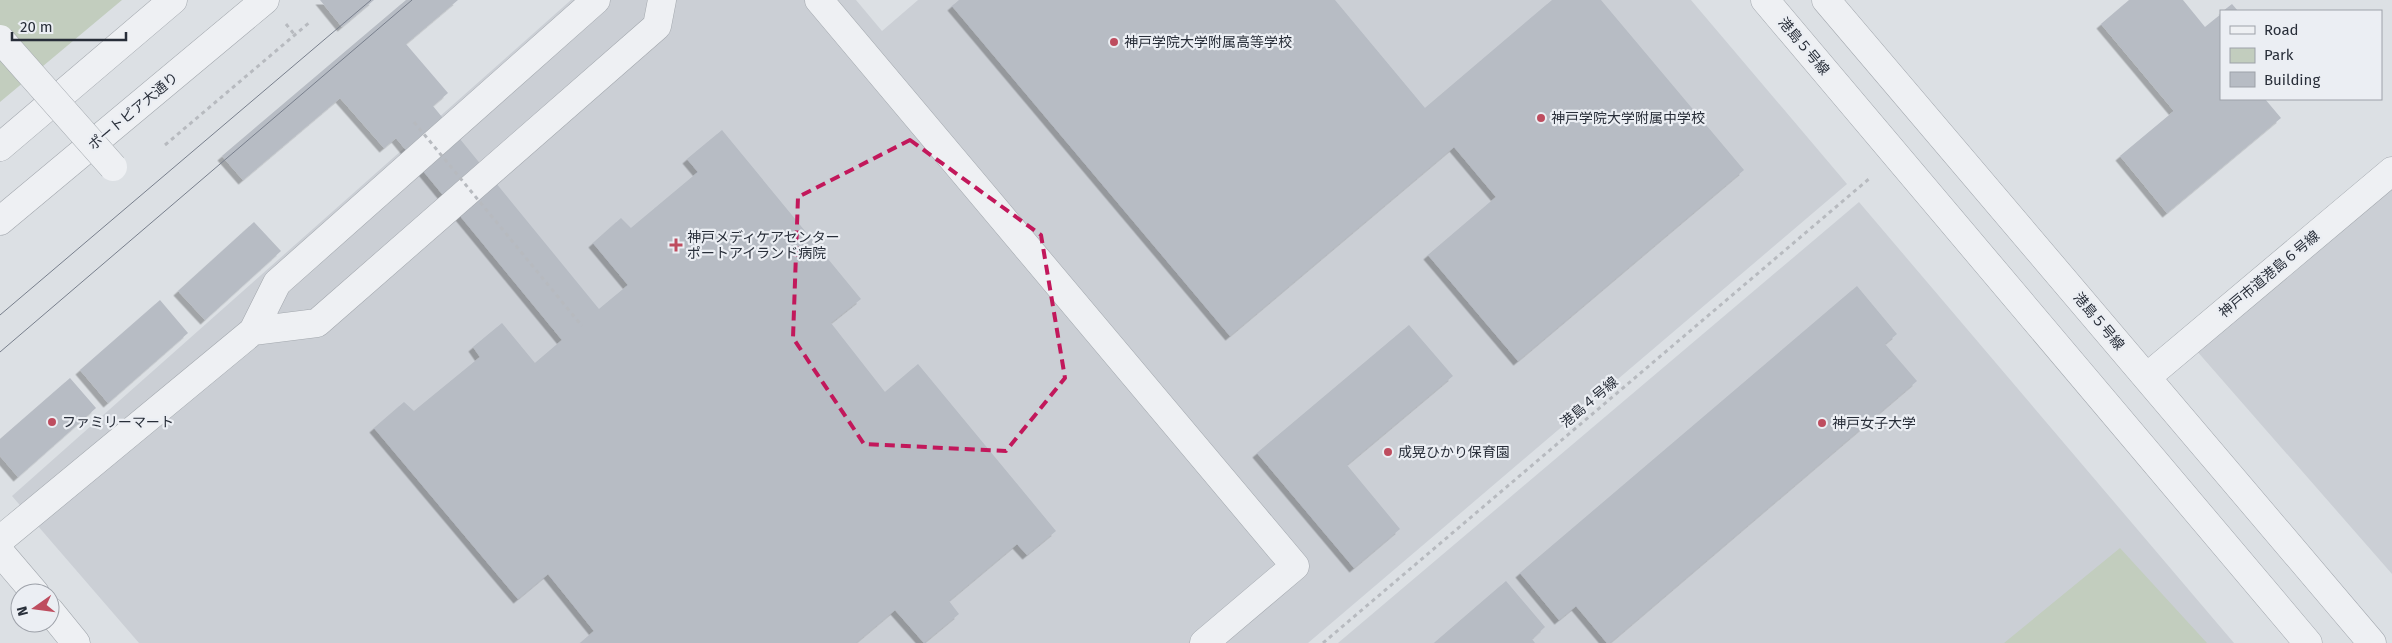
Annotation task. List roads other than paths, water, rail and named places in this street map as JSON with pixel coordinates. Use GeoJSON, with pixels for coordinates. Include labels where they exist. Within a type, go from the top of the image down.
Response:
{"type":"FeatureCollection","features":[{"type":"Feature","properties":{"kind":"street"},"geometry":{"type":"LineString","coordinates":[[0,147],[173,0]]}},
{"type":"Feature","properties":{"kind":"street","name":"ポートピア大通り"},"geometry":{"type":"LineString","coordinates":[[0,221],[265,0]]}},
{"type":"Feature","properties":{"kind":"street"},"geometry":{"type":"LineString","coordinates":[[0,540],[253,331],[277,283],[596,0]]}},
{"type":"Feature","properties":{"kind":"street"},"geometry":{"type":"LineString","coordinates":[[253,331],[317,323],[656,26],[662,0]]}},
{"type":"Feature","properties":{"kind":"street"},"geometry":{"type":"LineString","coordinates":[[820,0],[1295,566],[1204,643]]}},
{"type":"Feature","properties":{"kind":"street","name":"港島５号線"},"geometry":{"type":"LineString","coordinates":[[1765,0],[2308,643]]}},
{"type":"Feature","properties":{"kind":"street","name":"港島５号線"},"geometry":{"type":"LineString","coordinates":[[1826,0],[2372,643]]}},
{"type":"Feature","properties":{"kind":"street"},"geometry":{"type":"LineString","coordinates":[[0,39],[112,167]]}},
{"type":"Feature","properties":{"kind":"street","name":"神戸市道港島６号線"},"geometry":{"type":"LineString","coordinates":[[2147,377],[2392,171]]}},
{"type":"Feature","properties":{"kind":"street"},"geometry":{"type":"LineString","coordinates":[[0,552],[26,583]]}},
{"type":"Feature","properties":{"kind":"street"},"geometry":{"type":"LineString","coordinates":[[60,623],[76,643]]}},
{"type":"Feature","properties":{"kind":"tram line"},"geometry":{"type":"LineString","coordinates":[[0,315],[371,0]]}},
{"type":"Feature","properties":{"kind":"tram line"},"geometry":{"type":"LineString","coordinates":[[0,352],[412,0]]}},
{"type":"Feature","properties":{"kind":"place","name":"神戸学院大学附属高等学校"},"geometry":{"type":"Point","coordinates":[1114,42]}},
{"type":"Feature","properties":{"kind":"place","name":"神戸学院大学附属中学校"},"geometry":{"type":"Point","coordinates":[1541,118]}},
{"type":"Feature","properties":{"kind":"place","name":"神戸メディケアセンター ポートアイランド病院"},"geometry":{"type":"Point","coordinates":[676,245]}},
{"type":"Feature","properties":{"kind":"place","name":"ファミリーマート"},"geometry":{"type":"Point","coordinates":[52,422]}},
{"type":"Feature","properties":{"kind":"place","name":"神戸女子大学"},"geometry":{"type":"Point","coordinates":[1822,423]}},
{"type":"Feature","properties":{"kind":"place","name":"成晃ひかり保育園"},"geometry":{"type":"Point","coordinates":[1388,452]}}]}
